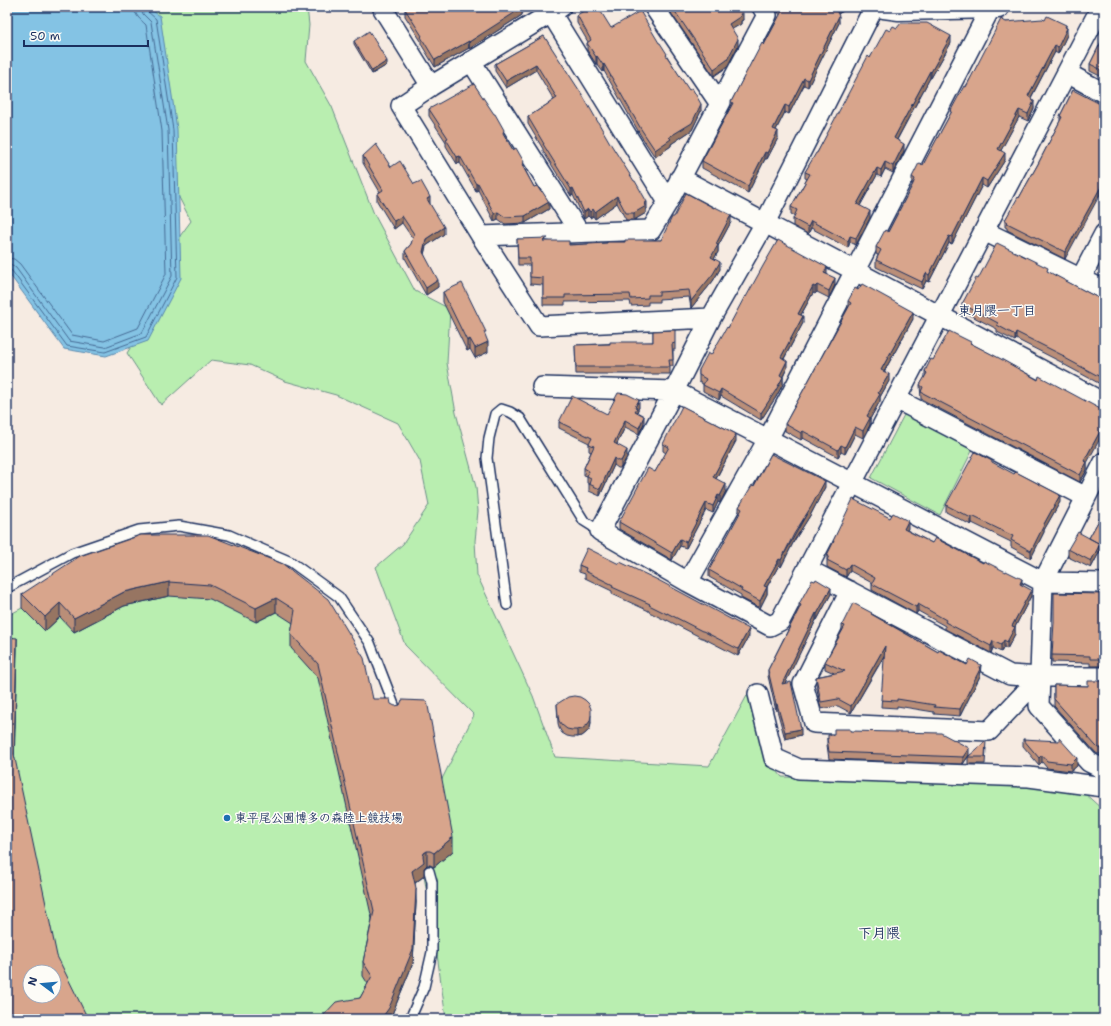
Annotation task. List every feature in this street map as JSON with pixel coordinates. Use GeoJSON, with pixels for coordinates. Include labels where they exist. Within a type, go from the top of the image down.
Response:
{"type":"FeatureCollection","features":[{"type":"Feature","properties":{"kind":"street"},"geometry":{"type":"LineString","coordinates":[[386,7],[383,9],[431,86]]}},
{"type":"Feature","properties":{"kind":"street"},"geometry":{"type":"LineString","coordinates":[[654,7],[720,104]]}},
{"type":"Feature","properties":{"kind":"street"},"geometry":{"type":"LineString","coordinates":[[481,236],[651,230],[668,202],[767,15],[762,7]]}},
{"type":"Feature","properties":{"kind":"street"},"geometry":{"type":"LineString","coordinates":[[874,7],[765,223],[711,318],[600,531],[688,582],[770,626],[780,621],[1101,7]]}},
{"type":"Feature","properties":{"kind":"street"},"geometry":{"type":"LineString","coordinates":[[884,7],[899,9],[998,7]]}},
{"type":"Feature","properties":{"kind":"street"},"geometry":{"type":"LineString","coordinates":[[688,582],[768,439],[991,7]]}},
{"type":"Feature","properties":{"kind":"street"},"geometry":{"type":"LineString","coordinates":[[668,202],[556,10],[400,106],[539,326],[711,318]]}},
{"type":"Feature","properties":{"kind":"street"},"geometry":{"type":"LineString","coordinates":[[471,61],[579,232]]}},
{"type":"Feature","properties":{"kind":"street"},"geometry":{"type":"LineString","coordinates":[[1067,73],[1104,93]]}},
{"type":"Feature","properties":{"kind":"street"},"geometry":{"type":"LineString","coordinates":[[680,178],[1104,403]]}},
{"type":"Feature","properties":{"kind":"street"},"geometry":{"type":"LineString","coordinates":[[984,231],[1104,290]]}},
{"type":"Feature","properties":{"kind":"street"},"geometry":{"type":"LineString","coordinates":[[1081,278],[1104,234]]}},
{"type":"Feature","properties":{"kind":"street"},"geometry":{"type":"LineString","coordinates":[[542,386],[674,391],[1043,582],[1104,583]]}},
{"type":"Feature","properties":{"kind":"street"},"geometry":{"type":"LineString","coordinates":[[896,398],[1086,497]]}},
{"type":"Feature","properties":{"kind":"street"},"geometry":{"type":"LineString","coordinates":[[1104,462],[1043,582],[1039,706],[1090,762],[1104,768]]}},
{"type":"Feature","properties":{"kind":"street"},"geometry":{"type":"LineString","coordinates":[[807,569],[1010,675],[1040,677],[1104,677]]}},
{"type":"Feature","properties":{"kind":"street"},"geometry":{"type":"LineString","coordinates":[[850,592],[803,684],[814,724],[989,730],[1040,677]]}},
{"type":"Feature","properties":{"kind":"street"},"geometry":{"type":"LineString","coordinates":[[758,694],[774,758],[800,769],[1029,777],[1104,787]]}},
{"type":"Feature","properties":{"kind":"lane"},"geometry":{"type":"LineString","coordinates":[[507,605],[487,458],[489,438],[495,414],[501,409],[520,418],[584,521],[600,531]]}},
{"type":"Feature","properties":{"kind":"lane"},"geometry":{"type":"LineString","coordinates":[[7,588],[72,553],[139,530],[179,526],[229,535],[291,562],[339,598],[370,642],[396,714]]}},
{"type":"Feature","properties":{"kind":"lane"},"geometry":{"type":"LineString","coordinates":[[410,1019],[424,987],[432,952],[432,882],[429,871]]}},
{"type":"Feature","properties":{"kind":"green space"},"geometry":{"type":"Polygon","coordinates":[[[139,7],[307,7],[309,25],[306,61],[332,107],[374,214],[415,291],[450,309],[447,363],[456,413],[476,487],[478,511],[475,541],[477,575],[533,696],[555,757],[709,766],[750,690],[768,760],[782,777],[991,782],[1081,790],[1104,811],[1104,1019],[446,1019],[424,876],[412,886],[416,902],[413,963],[390,1019],[7,1019],[7,616],[22,608],[283,578],[373,713],[440,783],[474,715],[405,645],[376,567],[403,544],[429,505],[420,461],[398,423],[336,395],[285,381],[250,365],[211,360],[161,405],[127,353],[162,298],[169,251],[191,221],[160,160],[139,7]]]}},
{"type":"Feature","properties":{"kind":"green space"},"geometry":{"type":"Polygon","coordinates":[[[905,413],[973,449],[940,515],[871,478],[905,413]]]}},
{"type":"Feature","properties":{"kind":"water"},"geometry":{"type":"Polygon","coordinates":[[[7,7],[147,7],[160,16],[177,129],[181,278],[148,341],[106,356],[64,349],[7,271],[7,7]]]}},
{"type":"Feature","properties":{"kind":"building"},"geometry":{"type":"Polygon","coordinates":[[[408,7],[522,8],[469,42],[435,60],[405,9],[408,7]]]}},
{"type":"Feature","properties":{"kind":"building"},"geometry":{"type":"Polygon","coordinates":[[[590,7],[598,7],[611,28],[640,11],[667,54],[666,55],[689,90],[692,88],[701,104],[692,123],[669,137],[671,139],[655,150],[641,129],[604,64],[603,65],[597,56],[596,57],[587,43],[591,40],[577,15],[590,7]]]}},
{"type":"Feature","properties":{"kind":"building"},"geometry":{"type":"Polygon","coordinates":[[[672,7],[739,7],[743,13],[729,24],[738,39],[727,60],[714,69],[672,7]]]}},
{"type":"Feature","properties":{"kind":"building"},"geometry":{"type":"Polygon","coordinates":[[[779,7],[838,7],[835,8],[839,16],[808,80],[804,78],[789,107],[785,105],[773,129],[778,131],[767,153],[765,152],[748,186],[702,161],[733,103],[731,102],[752,61],[762,43],[764,45],[782,11],[779,7]]]}},
{"type":"Feature","properties":{"kind":"building"},"geometry":{"type":"Polygon","coordinates":[[[1047,16],[1066,25],[1065,27],[1067,28],[1058,47],[1055,45],[1028,96],[1034,101],[1028,114],[1019,110],[998,149],[1005,153],[987,181],[982,178],[952,237],[949,236],[929,275],[926,273],[922,282],[876,260],[881,250],[876,247],[885,230],[888,232],[913,184],[915,179],[912,177],[919,163],[923,165],[952,111],[951,110],[964,86],[966,87],[1001,19],[1006,22],[1045,20],[1047,16]]]}},
{"type":"Feature","properties":{"kind":"building"},"geometry":{"type":"Polygon","coordinates":[[[901,23],[927,23],[951,36],[931,72],[930,71],[894,138],[904,144],[893,166],[885,162],[881,170],[877,168],[857,204],[870,211],[856,238],[850,236],[848,241],[811,221],[808,227],[793,219],[797,210],[791,207],[810,174],[805,172],[817,153],[868,56],[870,58],[886,29],[890,31],[893,26],[897,28],[901,23]]]}},
{"type":"Feature","properties":{"kind":"building"},"geometry":{"type":"Polygon","coordinates":[[[369,31],[387,61],[372,71],[354,41],[369,31]]]}},
{"type":"Feature","properties":{"kind":"building"},"geometry":{"type":"Polygon","coordinates":[[[544,36],[583,96],[647,202],[645,203],[646,206],[634,213],[626,213],[617,196],[595,212],[593,209],[590,212],[588,209],[584,212],[573,188],[571,189],[528,117],[557,98],[536,64],[506,81],[495,64],[544,36]]]}},
{"type":"Feature","properties":{"kind":"building"},"geometry":{"type":"Polygon","coordinates":[[[1104,36],[1104,71],[1090,64],[1104,36]]]}},
{"type":"Feature","properties":{"kind":"building"},"geometry":{"type":"Polygon","coordinates":[[[474,84],[495,114],[504,130],[503,133],[513,150],[516,148],[524,162],[522,165],[534,187],[537,186],[541,192],[542,191],[549,202],[525,216],[505,217],[498,212],[494,213],[478,183],[476,184],[460,156],[457,157],[446,139],[448,138],[429,109],[474,84]]]}},
{"type":"Feature","properties":{"kind":"building"},"geometry":{"type":"Polygon","coordinates":[[[1073,90],[1102,105],[1104,101],[1104,181],[1065,252],[1007,223],[1008,222],[1005,220],[1038,164],[1062,117],[1060,116],[1073,90]]]}},
{"type":"Feature","properties":{"kind":"building"},"geometry":{"type":"Polygon","coordinates":[[[376,144],[391,167],[400,161],[414,184],[421,181],[430,197],[427,199],[444,227],[426,239],[423,252],[438,280],[426,288],[405,251],[411,244],[414,234],[402,216],[394,221],[377,194],[383,190],[363,156],[376,144]]]}},
{"type":"Feature","properties":{"kind":"building"},"geometry":{"type":"Polygon","coordinates":[[[686,193],[731,215],[711,257],[720,262],[713,274],[691,301],[689,290],[659,292],[659,295],[648,295],[648,298],[631,299],[630,294],[565,295],[565,298],[543,298],[543,278],[530,277],[530,258],[518,258],[517,239],[548,238],[543,241],[569,241],[569,245],[625,242],[625,240],[661,240],[686,193]]]}},
{"type":"Feature","properties":{"kind":"building"},"geometry":{"type":"Polygon","coordinates":[[[778,240],[827,267],[824,273],[835,278],[829,291],[817,285],[815,287],[813,286],[798,314],[803,316],[781,357],[787,361],[780,375],[783,377],[761,413],[721,389],[719,393],[703,385],[706,379],[699,375],[699,370],[708,353],[711,355],[727,327],[728,328],[778,240]]]}},
{"type":"Feature","properties":{"kind":"building"},"geometry":{"type":"Polygon","coordinates":[[[997,243],[1048,268],[1047,271],[1104,301],[1104,379],[1063,357],[1064,356],[1016,332],[1015,335],[997,325],[998,323],[962,304],[976,278],[978,279],[997,243]]]}},
{"type":"Feature","properties":{"kind":"building"},"geometry":{"type":"Polygon","coordinates":[[[462,283],[486,332],[484,332],[488,342],[475,348],[470,339],[467,341],[443,292],[462,283]]]}},
{"type":"Feature","properties":{"kind":"building"},"geometry":{"type":"Polygon","coordinates":[[[862,284],[913,312],[881,370],[889,374],[878,393],[880,394],[867,416],[870,418],[863,431],[855,427],[845,447],[841,445],[838,450],[803,431],[801,433],[785,424],[851,303],[848,301],[855,288],[858,290],[862,284]]]}},
{"type":"Feature","properties":{"kind":"building"},"geometry":{"type":"Polygon","coordinates":[[[675,330],[675,343],[672,344],[673,360],[669,360],[670,367],[576,367],[575,345],[610,344],[610,342],[653,342],[653,331],[675,330]]]}},
{"type":"Feature","properties":{"kind":"building"},"geometry":{"type":"Polygon","coordinates":[[[949,331],[1038,380],[1039,376],[1104,411],[1104,424],[1084,461],[1087,462],[1080,475],[921,392],[923,387],[920,385],[927,373],[925,371],[931,359],[933,360],[949,331]]]}},
{"type":"Feature","properties":{"kind":"building"},"geometry":{"type":"Polygon","coordinates":[[[618,393],[627,394],[639,400],[635,407],[637,408],[635,411],[644,416],[639,428],[625,420],[614,443],[627,450],[621,461],[614,458],[600,489],[589,484],[591,478],[587,476],[589,471],[584,468],[594,446],[589,444],[592,438],[559,422],[572,396],[607,414],[618,393]]]}},
{"type":"Feature","properties":{"kind":"building"},"geometry":{"type":"Polygon","coordinates":[[[682,406],[736,434],[713,477],[726,484],[720,496],[718,495],[713,506],[706,503],[686,542],[680,539],[672,553],[619,522],[648,468],[655,472],[669,447],[663,444],[682,406]]]}},
{"type":"Feature","properties":{"kind":"building"},"geometry":{"type":"Polygon","coordinates":[[[975,452],[1014,474],[1016,472],[1060,495],[1031,551],[1011,540],[1013,536],[972,516],[971,518],[946,505],[975,452]]]}},
{"type":"Feature","properties":{"kind":"building"},"geometry":{"type":"Polygon","coordinates":[[[771,454],[825,481],[794,534],[781,560],[779,559],[764,586],[767,587],[760,601],[741,591],[742,589],[709,570],[742,509],[739,507],[752,485],[754,486],[771,454]]]}},
{"type":"Feature","properties":{"kind":"building"},"geometry":{"type":"Polygon","coordinates":[[[853,499],[890,518],[893,513],[908,521],[904,529],[932,543],[935,538],[983,563],[984,561],[1022,579],[1020,584],[1031,590],[1012,626],[1015,627],[1007,642],[1004,640],[1001,645],[993,641],[991,646],[945,622],[946,620],[918,604],[916,607],[872,584],[875,578],[850,564],[846,570],[827,560],[829,556],[827,555],[853,499]]]}},
{"type":"Feature","properties":{"kind":"building"},"geometry":{"type":"Polygon","coordinates":[[[1104,511],[1104,546],[1089,538],[1104,511]]]}},
{"type":"Feature","properties":{"kind":"building"},"geometry":{"type":"Polygon","coordinates":[[[1078,532],[1100,544],[1091,561],[1068,549],[1078,532]]]}},
{"type":"Feature","properties":{"kind":"building"},"geometry":{"type":"Polygon","coordinates":[[[141,535],[208,535],[283,564],[328,599],[364,658],[373,699],[390,699],[391,704],[395,706],[400,705],[402,700],[427,701],[453,837],[434,853],[427,851],[424,853],[424,862],[412,871],[416,888],[413,949],[389,1008],[381,1019],[320,1019],[336,1002],[360,998],[372,976],[363,962],[374,911],[318,664],[291,634],[295,610],[276,598],[256,608],[210,585],[169,582],[124,592],[74,618],[60,603],[45,617],[22,594],[80,556],[141,535]]]}},
{"type":"Feature","properties":{"kind":"building"},"geometry":{"type":"Polygon","coordinates":[[[587,548],[619,564],[620,562],[658,580],[749,629],[738,649],[649,605],[650,604],[612,587],[613,585],[585,571],[586,568],[579,565],[587,548]]]}},
{"type":"Feature","properties":{"kind":"building"},"geometry":{"type":"Polygon","coordinates":[[[816,579],[831,588],[817,614],[816,613],[782,684],[791,682],[801,729],[785,732],[776,704],[768,670],[801,605],[799,604],[812,580],[815,581],[816,579]]]}},
{"type":"Feature","properties":{"kind":"building"},"geometry":{"type":"Polygon","coordinates":[[[1054,593],[1104,594],[1104,659],[1090,659],[1090,656],[1052,655],[1054,593]]]}},
{"type":"Feature","properties":{"kind":"building"},"geometry":{"type":"Polygon","coordinates":[[[853,603],[938,652],[939,650],[967,665],[970,659],[981,665],[960,709],[934,707],[935,705],[897,699],[897,701],[881,700],[885,646],[851,706],[838,699],[821,702],[816,677],[845,671],[825,662],[845,626],[842,625],[853,603]]]}},
{"type":"Feature","properties":{"kind":"building"},"geometry":{"type":"Polygon","coordinates":[[[7,637],[17,638],[14,754],[57,956],[61,964],[22,964],[22,1004],[62,1004],[62,966],[88,1019],[7,1019],[7,637]]]}},
{"type":"Feature","properties":{"kind":"building"},"geometry":{"type":"Polygon","coordinates":[[[1088,681],[1104,681],[1104,748],[1098,748],[1054,699],[1054,685],[1088,686],[1088,681]]]}},
{"type":"Feature","properties":{"kind":"building"},"geometry":{"type":"Polygon","coordinates":[[[574,696],[585,700],[591,709],[590,721],[582,729],[577,730],[567,729],[559,721],[558,716],[557,704],[568,697],[574,696]]]}},
{"type":"Feature","properties":{"kind":"building"},"geometry":{"type":"Polygon","coordinates":[[[834,729],[850,729],[850,731],[941,733],[969,748],[963,757],[829,752],[827,738],[828,739],[828,735],[834,735],[834,729]]]}},
{"type":"Feature","properties":{"kind":"building"},"geometry":{"type":"Polygon","coordinates":[[[1059,738],[1077,758],[1071,764],[1047,761],[1042,755],[1039,758],[1023,739],[1059,741],[1059,738]]]}},
{"type":"Feature","properties":{"kind":"building"},"geometry":{"type":"Polygon","coordinates":[[[986,741],[985,757],[968,757],[986,741]]]}},
{"type":"Feature","properties":{"kind":"place","name":"東平尾公園博多の森陸上競技場"},"geometry":{"type":"Point","coordinates":[227,818]}},
{"type":"Feature","properties":{"kind":"district","name":"東月隈一丁目"},"geometry":{"type":"Point","coordinates":[997,310]}},
{"type":"Feature","properties":{"kind":"district","name":"下月隈"},"geometry":{"type":"Point","coordinates":[879,933]}}]}
